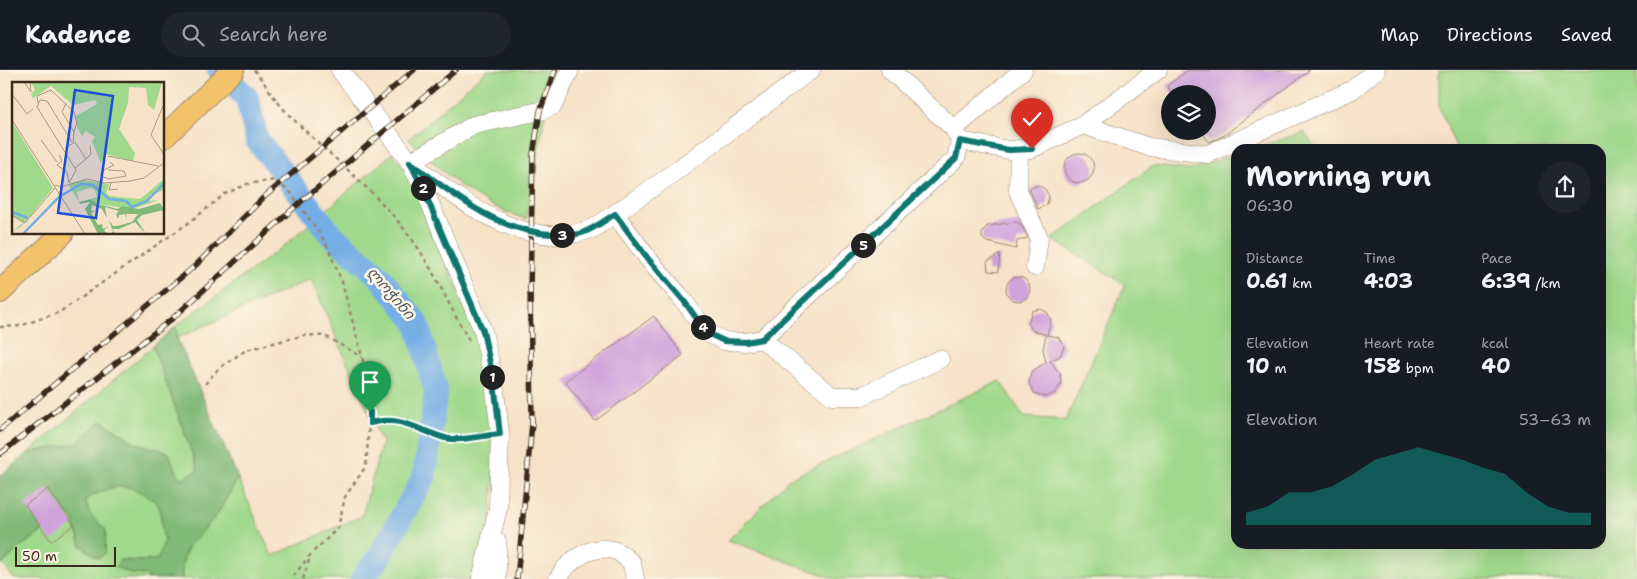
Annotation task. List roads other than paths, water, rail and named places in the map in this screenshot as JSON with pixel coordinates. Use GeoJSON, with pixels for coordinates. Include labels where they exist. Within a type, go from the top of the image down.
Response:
{"type":"FeatureCollection","features":[{"type":"Feature","properties":{"kind":"main road"},"geometry":{"type":"LineString","coordinates":[[165,135],[233,70]]}},
{"type":"Feature","properties":{"kind":"main road"},"geometry":{"type":"LineString","coordinates":[[0,292],[61,235]]}},
{"type":"Feature","properties":{"kind":"street"},"geometry":{"type":"LineString","coordinates":[[340,70],[410,162],[483,331],[494,382],[500,434],[497,579]]}},
{"type":"Feature","properties":{"kind":"street"},"geometry":{"type":"LineString","coordinates":[[410,162],[474,125],[540,111],[553,106],[570,70]]}},
{"type":"Feature","properties":{"kind":"street"},"geometry":{"type":"LineString","coordinates":[[410,162],[470,207],[532,234],[569,236],[594,228],[615,214],[668,177],[811,70]]}},
{"type":"Feature","properties":{"kind":"street"},"geometry":{"type":"LineString","coordinates":[[890,70],[957,135],[1019,149],[1032,149],[1083,125],[1158,70]]}},
{"type":"Feature","properties":{"kind":"street"},"geometry":{"type":"LineString","coordinates":[[615,214],[707,333],[724,341],[746,342],[762,339],[956,158],[957,135],[1023,70]]}},
{"type":"Feature","properties":{"kind":"street"},"geometry":{"type":"LineString","coordinates":[[1083,125],[1149,146],[1208,154],[1352,90],[1376,70]]}},
{"type":"Feature","properties":{"kind":"street"},"geometry":{"type":"LineString","coordinates":[[1019,149],[1018,191],[1038,238],[1035,267]]}},
{"type":"Feature","properties":{"kind":"street"},"geometry":{"type":"LineString","coordinates":[[762,339],[832,396],[862,396],[940,359]]}},
{"type":"Feature","properties":{"kind":"street"},"geometry":{"type":"LineString","coordinates":[[481,579],[498,508]]}},
{"type":"Feature","properties":{"kind":"street"},"geometry":{"type":"LineString","coordinates":[[558,579],[563,569],[588,550],[617,551],[632,563],[635,579]]}},
{"type":"Feature","properties":{"kind":"waterway","name":"ლოჭინი"},"geometry":{"type":"LineString","coordinates":[[219,70],[247,98],[257,140],[331,234],[379,276],[417,323],[436,392],[424,477],[378,559],[362,579]]}},
{"type":"Feature","properties":{"kind":"railway"},"geometry":{"type":"LineString","coordinates":[[0,430],[196,265],[263,198],[414,70]]}},
{"type":"Feature","properties":{"kind":"railway"},"geometry":{"type":"LineString","coordinates":[[0,454],[173,318],[296,206],[456,70]]}},
{"type":"Feature","properties":{"kind":"railway"},"geometry":{"type":"LineString","coordinates":[[517,579],[532,423],[530,289],[533,155],[540,111],[555,70]]}}]}
